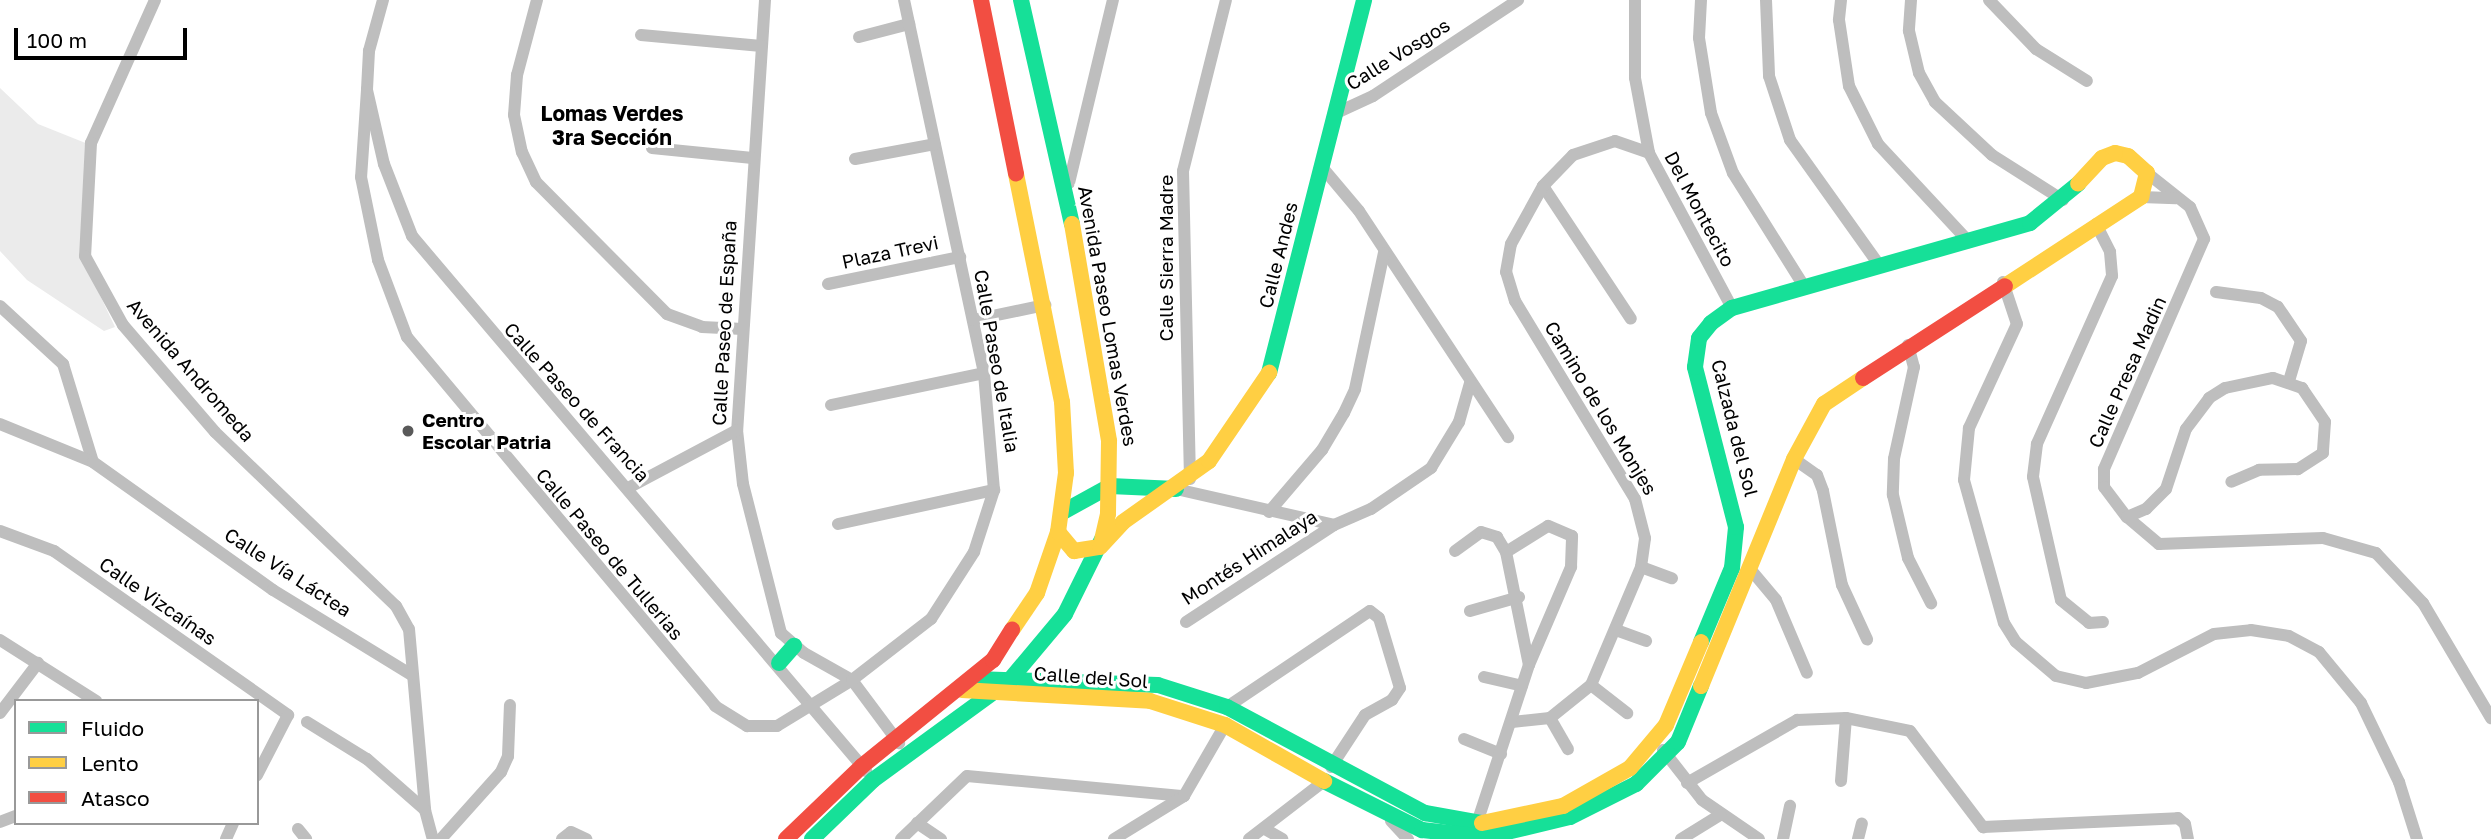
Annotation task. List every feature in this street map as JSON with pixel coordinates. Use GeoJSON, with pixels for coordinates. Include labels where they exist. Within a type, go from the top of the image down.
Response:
{"type":"FeatureCollection","features":[{"type":"Feature","properties":{"kind":"street","name":"Avenida Andromeda"},"geometry":{"type":"LineString","coordinates":[[155,0],[91,144],[85,257],[122,326],[215,432],[396,606],[409,629],[410,674]]}},
{"type":"Feature","properties":{"kind":"street","name":"Calle Paseo de Francia"},"geometry":{"type":"LineString","coordinates":[[383,0],[369,51],[367,90],[384,164],[412,236],[779,663],[873,780]]}},
{"type":"Feature","properties":{"kind":"street"},"geometry":{"type":"LineString","coordinates":[[537,0],[514,96],[517,136],[536,182],[667,314],[702,327],[743,329]]}},
{"type":"Feature","properties":{"kind":"street","name":"Calle Paseo de España"},"geometry":{"type":"LineString","coordinates":[[765,0],[737,430],[775,622],[794,646],[852,680],[907,754]]}},
{"type":"Feature","properties":{"kind":"street","name":"Calle Paseo de Italia"},"geometry":{"type":"LineString","coordinates":[[852,680],[918,631],[943,604],[974,552],[994,490],[984,373],[904,0]]}},
{"type":"Feature","properties":{"kind":"street"},"geometry":{"type":"LineString","coordinates":[[786,839],[862,766],[975,679],[1018,629],[1058,532],[1066,442],[1045,305],[981,0]]}},
{"type":"Feature","properties":{"kind":"street","name":"Avenida Paseo Lomas Verdes"},"geometry":{"type":"LineString","coordinates":[[1003,687],[1065,614],[1100,547],[1110,486],[1109,441],[1067,191],[1021,0]]}},
{"type":"Feature","properties":{"kind":"street"},"geometry":{"type":"LineString","coordinates":[[1067,191],[1112,0]]}},
{"type":"Feature","properties":{"kind":"street","name":"Calle Sierra Madre"},"geometry":{"type":"LineString","coordinates":[[1190,479],[1183,172],[1226,0]]}},
{"type":"Feature","properties":{"kind":"street","name":"Calle Andes"},"geometry":{"type":"LineString","coordinates":[[1100,547],[1123,522],[1190,479],[1245,419],[1273,364],[1322,167],[1332,115],[1364,0]]}},
{"type":"Feature","properties":{"kind":"street","name":"Calle Vosgos"},"geometry":{"type":"LineString","coordinates":[[1332,115],[1373,96],[1518,0]]}},
{"type":"Feature","properties":{"kind":"street","name":"Del Montecito"},"geometry":{"type":"LineString","coordinates":[[1635,0],[1635,78],[1648,153],[1732,308]]}},
{"type":"Feature","properties":{"kind":"street"},"geometry":{"type":"LineString","coordinates":[[1701,0],[1699,38],[1711,113],[1733,173],[1805,288]]}},
{"type":"Feature","properties":{"kind":"street"},"geometry":{"type":"LineString","coordinates":[[1766,0],[1769,76],[1790,140],[1880,265]]}},
{"type":"Feature","properties":{"kind":"street"},"geometry":{"type":"LineString","coordinates":[[1841,0],[1839,20],[1849,86],[1878,144],[1969,242]]}},
{"type":"Feature","properties":{"kind":"street"},"geometry":{"type":"LineString","coordinates":[[1911,0],[1909,31],[1919,73],[1935,102],[1992,155],[2063,200]]}},
{"type":"Feature","properties":{"kind":"street"},"geometry":{"type":"LineString","coordinates":[[1989,0],[2036,49],[2087,80]]}},
{"type":"Feature","properties":{"kind":"street"},"geometry":{"type":"LineString","coordinates":[[859,37],[909,24]]}},
{"type":"Feature","properties":{"kind":"street"},"geometry":{"type":"LineString","coordinates":[[640,35],[762,46]]}},
{"type":"Feature","properties":{"kind":"street","name":"Calle Paseo de Tullerias"},"geometry":{"type":"LineString","coordinates":[[367,90],[361,177],[377,260],[407,337],[723,713],[763,727],[789,722],[852,680]]}},
{"type":"Feature","properties":{"kind":"street","name":"Camino de los Monjes"},"geometry":{"type":"LineString","coordinates":[[1550,718],[1591,685],[1641,567],[1645,538],[1635,499],[1515,301],[1506,272],[1511,244],[1543,186],[1573,155],[1597,143],[1615,141],[1648,153]]}},
{"type":"Feature","properties":{"kind":"street"},"geometry":{"type":"LineString","coordinates":[[855,159],[934,144]]}},
{"type":"Feature","properties":{"kind":"street"},"geometry":{"type":"LineString","coordinates":[[652,148],[753,158]]}},
{"type":"Feature","properties":{"kind":"street","name":"Calzada del Sol"},"geometry":{"type":"LineString","coordinates":[[1328,774],[1473,833],[1563,806],[1630,768],[1656,740],[1674,710],[1732,568],[1736,527],[1695,367],[1699,338],[1732,308],[2030,223],[2063,200],[2102,158],[2115,153],[2128,156],[2176,198]]}},
{"type":"Feature","properties":{"kind":"street"},"geometry":{"type":"LineString","coordinates":[[1322,167],[1359,211],[1384,253],[1508,437]]}},
{"type":"Feature","properties":{"kind":"street"},"geometry":{"type":"LineString","coordinates":[[2147,173],[2141,197],[2176,198]]}},
{"type":"Feature","properties":{"kind":"street"},"geometry":{"type":"LineString","coordinates":[[1543,186],[1631,319]]}},
{"type":"Feature","properties":{"kind":"street","name":"Calzada del Sol"},"geometry":{"type":"LineString","coordinates":[[1328,774],[1383,814],[1423,830],[1473,833],[1530,831],[1570,817],[1636,784],[1666,755],[1686,729],[1794,459],[1824,404],[2003,282],[2141,197]]}},
{"type":"Feature","properties":{"kind":"street","name":"Calle Presa Madin"},"geometry":{"type":"LineString","coordinates":[[2176,198],[2200,222],[2204,239],[2104,469],[2104,487],[2127,517],[2147,537],[2174,547],[2323,538],[2376,554],[2423,603],[2491,718]]}},
{"type":"Feature","properties":{"kind":"street"},"geometry":{"type":"LineString","coordinates":[[2095,224],[2110,252],[2112,276],[2038,444],[2033,477],[2057,592],[2073,614],[2089,623],[2103,622]]}},
{"type":"Feature","properties":{"kind":"street"},"geometry":{"type":"LineString","coordinates":[[1269,512],[1322,450],[1350,401],[1384,253]]}},
{"type":"Feature","properties":{"kind":"street","name":"Plaza Trevi"},"geometry":{"type":"LineString","coordinates":[[828,285],[960,257]]}},
{"type":"Feature","properties":{"kind":"street"},"geometry":{"type":"LineString","coordinates":[[2003,282],[2017,324],[1969,428],[1964,480],[2004,623],[2016,642],[2056,676],[2086,683],[2138,673],[2214,634],[2250,630],[2289,635],[2319,652],[2361,703],[2399,782],[2417,839]]}},
{"type":"Feature","properties":{"kind":"street"},"geometry":{"type":"LineString","coordinates":[[2216,292],[2261,298],[2278,307],[2301,341],[2289,381]]}},
{"type":"Feature","properties":{"kind":"street"},"geometry":{"type":"LineString","coordinates":[[973,320],[1045,305]]}},
{"type":"Feature","properties":{"kind":"street"},"geometry":{"type":"LineString","coordinates":[[0,306],[63,364],[93,462]]}},
{"type":"Feature","properties":{"kind":"street"},"geometry":{"type":"LineString","coordinates":[[1908,345],[1914,367],[1894,459],[1894,495],[1908,558],[1931,603]]}},
{"type":"Feature","properties":{"kind":"street"},"geometry":{"type":"LineString","coordinates":[[831,405],[984,373]]}},
{"type":"Feature","properties":{"kind":"street"},"geometry":{"type":"LineString","coordinates":[[2127,517],[2147,509],[2166,489],[2186,429],[2209,398],[2252,381],[2289,381],[2313,400],[2325,422],[2323,453],[2298,469],[2259,470],[2231,482]]}},
{"type":"Feature","properties":{"kind":"street","name":"Montés Himalaya"},"geometry":{"type":"LineString","coordinates":[[1186,622],[1334,525],[1371,509],[1431,468],[1459,422],[1470,383]]}},
{"type":"Feature","properties":{"kind":"street","name":"Calle Vía Láctea"},"geometry":{"type":"LineString","coordinates":[[0,424],[93,462],[273,590],[410,674]]}},
{"type":"Feature","properties":{"kind":"street"},"geometry":{"type":"LineString","coordinates":[[628,488],[737,430]]}},
{"type":"Feature","properties":{"kind":"street"},"geometry":{"type":"LineString","coordinates":[[1794,459],[1817,475],[1824,491],[1838,572],[1867,639]]}},
{"type":"Feature","properties":{"kind":"street"},"geometry":{"type":"LineString","coordinates":[[1061,513],[1110,486],[1176,489],[1334,525]]}},
{"type":"Feature","properties":{"kind":"street"},"geometry":{"type":"LineString","coordinates":[[838,524],[994,490]]}},
{"type":"Feature","properties":{"kind":"street"},"geometry":{"type":"LineString","coordinates":[[1473,833],[1529,665],[1574,548],[1572,536],[1548,526],[1506,552]]}},
{"type":"Feature","properties":{"kind":"street","name":"Calle Vizcaínas"},"geometry":{"type":"LineString","coordinates":[[0,531],[54,551],[288,715],[259,771]]}},
{"type":"Feature","properties":{"kind":"street"},"geometry":{"type":"LineString","coordinates":[[1058,532],[1074,551],[1100,547]]}},
{"type":"Feature","properties":{"kind":"street"},"geometry":{"type":"LineString","coordinates":[[1455,551],[1481,533],[1497,537],[1506,552],[1519,597],[1529,665]]}},
{"type":"Feature","properties":{"kind":"street"},"geometry":{"type":"LineString","coordinates":[[1641,567],[1672,578]]}},
{"type":"Feature","properties":{"kind":"street"},"geometry":{"type":"LineString","coordinates":[[1751,570],[1776,600],[1807,673]]}},
{"type":"Feature","properties":{"kind":"street"},"geometry":{"type":"LineString","coordinates":[[1471,611],[1519,597]]}},
{"type":"Feature","properties":{"kind":"street"},"geometry":{"type":"LineString","coordinates":[[1227,707],[1370,611],[1379,618],[1400,688],[1392,700],[1365,715],[1328,774],[1265,829],[1248,839]]}},
{"type":"Feature","properties":{"kind":"street"},"geometry":{"type":"LineString","coordinates":[[1616,630],[1646,641]]}},
{"type":"Feature","properties":{"kind":"street"},"geometry":{"type":"LineString","coordinates":[[0,639],[93,699]]}},
{"type":"Feature","properties":{"kind":"street"},"geometry":{"type":"LineString","coordinates":[[779,663],[794,646]]}},
{"type":"Feature","properties":{"kind":"street"},"geometry":{"type":"LineString","coordinates":[[1038,648],[1053,680]]}},
{"type":"Feature","properties":{"kind":"street"},"geometry":{"type":"LineString","coordinates":[[14,699],[38,663]]}},
{"type":"Feature","properties":{"kind":"street"},"geometry":{"type":"LineString","coordinates":[[410,674],[425,810],[433,839]]}},
{"type":"Feature","properties":{"kind":"street"},"geometry":{"type":"LineString","coordinates":[[1484,677],[1522,686]]}},
{"type":"Feature","properties":{"kind":"street","name":"Calle del Sol"},"geometry":{"type":"LineString","coordinates":[[975,679],[1003,687],[1150,701],[1225,725],[1328,774]]}},
{"type":"Feature","properties":{"kind":"street","name":"Calle del Sol"},"geometry":{"type":"LineString","coordinates":[[962,690],[1053,680],[1158,685],[1227,707],[1328,774]]}},
{"type":"Feature","properties":{"kind":"street"},"geometry":{"type":"LineString","coordinates":[[1591,685],[1627,713]]}},
{"type":"Feature","properties":{"kind":"street"},"geometry":{"type":"LineString","coordinates":[[812,839],[873,780],[1003,687]]}},
{"type":"Feature","properties":{"kind":"street"},"geometry":{"type":"LineString","coordinates":[[1,712],[14,699]]}},
{"type":"Feature","properties":{"kind":"street"},"geometry":{"type":"LineString","coordinates":[[947,703],[957,719]]}},
{"type":"Feature","properties":{"kind":"street"},"geometry":{"type":"LineString","coordinates":[[441,839],[501,772],[508,756],[510,705]]}},
{"type":"Feature","properties":{"kind":"street"},"geometry":{"type":"LineString","coordinates":[[1512,722],[1550,718],[1568,749]]}},
{"type":"Feature","properties":{"kind":"street"},"geometry":{"type":"LineString","coordinates":[[1687,783],[1797,720],[1846,718],[1910,732],[1981,833],[2178,818],[2185,824],[2188,839]]}},
{"type":"Feature","properties":{"kind":"street"},"geometry":{"type":"LineString","coordinates":[[1841,781],[1846,718]]}},
{"type":"Feature","properties":{"kind":"street"},"geometry":{"type":"LineString","coordinates":[[307,722],[367,760],[425,810]]}},
{"type":"Feature","properties":{"kind":"street"},"geometry":{"type":"LineString","coordinates":[[1114,839],[1184,796],[1225,725]]}},
{"type":"Feature","properties":{"kind":"street"},"geometry":{"type":"LineString","coordinates":[[1464,739],[1501,754]]}},
{"type":"Feature","properties":{"kind":"street"},"geometry":{"type":"LineString","coordinates":[[1656,740],[1687,783],[1720,815],[1759,839]]}},
{"type":"Feature","properties":{"kind":"street"},"geometry":{"type":"LineString","coordinates":[[901,839],[967,776],[1184,796]]}},
{"type":"Feature","properties":{"kind":"street"},"geometry":{"type":"LineString","coordinates":[[1783,839],[1790,806]]}},
{"type":"Feature","properties":{"kind":"street"},"geometry":{"type":"LineString","coordinates":[[1383,814],[1408,839]]}},
{"type":"Feature","properties":{"kind":"street"},"geometry":{"type":"LineString","coordinates":[[1681,839],[1720,815]]}},
{"type":"Feature","properties":{"kind":"street"},"geometry":{"type":"LineString","coordinates":[[917,823],[941,839]]}},
{"type":"Feature","properties":{"kind":"street"},"geometry":{"type":"LineString","coordinates":[[1858,839],[1861,823]]}},
{"type":"Feature","properties":{"kind":"street"},"geometry":{"type":"LineString","coordinates":[[1265,829],[1282,839]]}},
{"type":"Feature","properties":{"kind":"street"},"geometry":{"type":"LineString","coordinates":[[566,836],[586,839]]}},
{"type":"Feature","properties":{"kind":"shaded area"},"geometry":{"type":"Polygon","coordinates":[[[0,88],[38,124],[88,144],[81,255],[115,327],[104,331],[27,280],[0,251],[0,88]]]}},
{"type":"Feature","properties":{"kind":"traffic: fast"},"geometry":{"type":"LineString","coordinates":[[1021,0],[1072,224]]}},
{"type":"Feature","properties":{"kind":"traffic: fast"},"geometry":{"type":"LineString","coordinates":[[1269,373],[1364,0]]}},
{"type":"Feature","properties":{"kind":"traffic: fast"},"geometry":{"type":"LineString","coordinates":[[1701,642],[1732,568],[1736,527],[1695,367],[1699,338],[1711,323],[1732,308],[2030,223],[2078,184]]}},
{"type":"Feature","properties":{"kind":"traffic: fast"},"geometry":{"type":"LineString","coordinates":[[1061,513],[1110,486],[1176,489]]}},
{"type":"Feature","properties":{"kind":"traffic: fast"},"geometry":{"type":"LineString","coordinates":[[812,839],[873,780],[1009,681],[1065,614],[1102,539]]}},
{"type":"Feature","properties":{"kind":"traffic: fast"},"geometry":{"type":"LineString","coordinates":[[779,663],[794,646]]}},
{"type":"Feature","properties":{"kind":"traffic: fast"},"geometry":{"type":"LineString","coordinates":[[975,679],[1158,685],[1227,707],[1425,813],[1482,823]]}},
{"type":"Feature","properties":{"kind":"traffic: fast"},"geometry":{"type":"LineString","coordinates":[[1324,781],[1422,830],[1486,837],[1570,817],[1636,784],[1678,742],[1701,686]]}},
{"type":"Feature","properties":{"kind":"traffic: slow"},"geometry":{"type":"LineString","coordinates":[[2005,286],[2141,197],[2147,173],[2128,156],[2115,153],[2102,158],[2078,184]]}},
{"type":"Feature","properties":{"kind":"traffic: slow"},"geometry":{"type":"LineString","coordinates":[[1012,630],[1037,593],[1058,532],[1066,473],[1062,402],[1016,174]]}},
{"type":"Feature","properties":{"kind":"traffic: slow"},"geometry":{"type":"LineString","coordinates":[[1072,224],[1109,441],[1108,514],[1102,539]]}},
{"type":"Feature","properties":{"kind":"traffic: slow"},"geometry":{"type":"LineString","coordinates":[[1058,532],[1074,551],[1100,547],[1123,522],[1209,461],[1269,373]]}},
{"type":"Feature","properties":{"kind":"traffic: slow"},"geometry":{"type":"LineString","coordinates":[[1701,686],[1794,459],[1824,404],[1863,378]]}},
{"type":"Feature","properties":{"kind":"traffic: slow"},"geometry":{"type":"LineString","coordinates":[[1482,823],[1563,806],[1630,768],[1666,725],[1701,642]]}},
{"type":"Feature","properties":{"kind":"traffic: slow"},"geometry":{"type":"LineString","coordinates":[[962,690],[1150,701],[1225,725],[1324,781]]}},
{"type":"Feature","properties":{"kind":"traffic: jam"},"geometry":{"type":"LineString","coordinates":[[981,0],[1016,174]]}},
{"type":"Feature","properties":{"kind":"traffic: jam"},"geometry":{"type":"LineString","coordinates":[[1863,378],[2005,286]]}},
{"type":"Feature","properties":{"kind":"traffic: jam"},"geometry":{"type":"LineString","coordinates":[[786,839],[862,766],[993,660],[1012,630]]}},
{"type":"Feature","properties":{"kind":"place","name":"Centro Escolar Patria"},"geometry":{"type":"Point","coordinates":[408,431]}},
{"type":"Feature","properties":{"kind":"district","name":"Lomas Verdes 3ra Sección"},"geometry":{"type":"Point","coordinates":[612,125]}}]}
